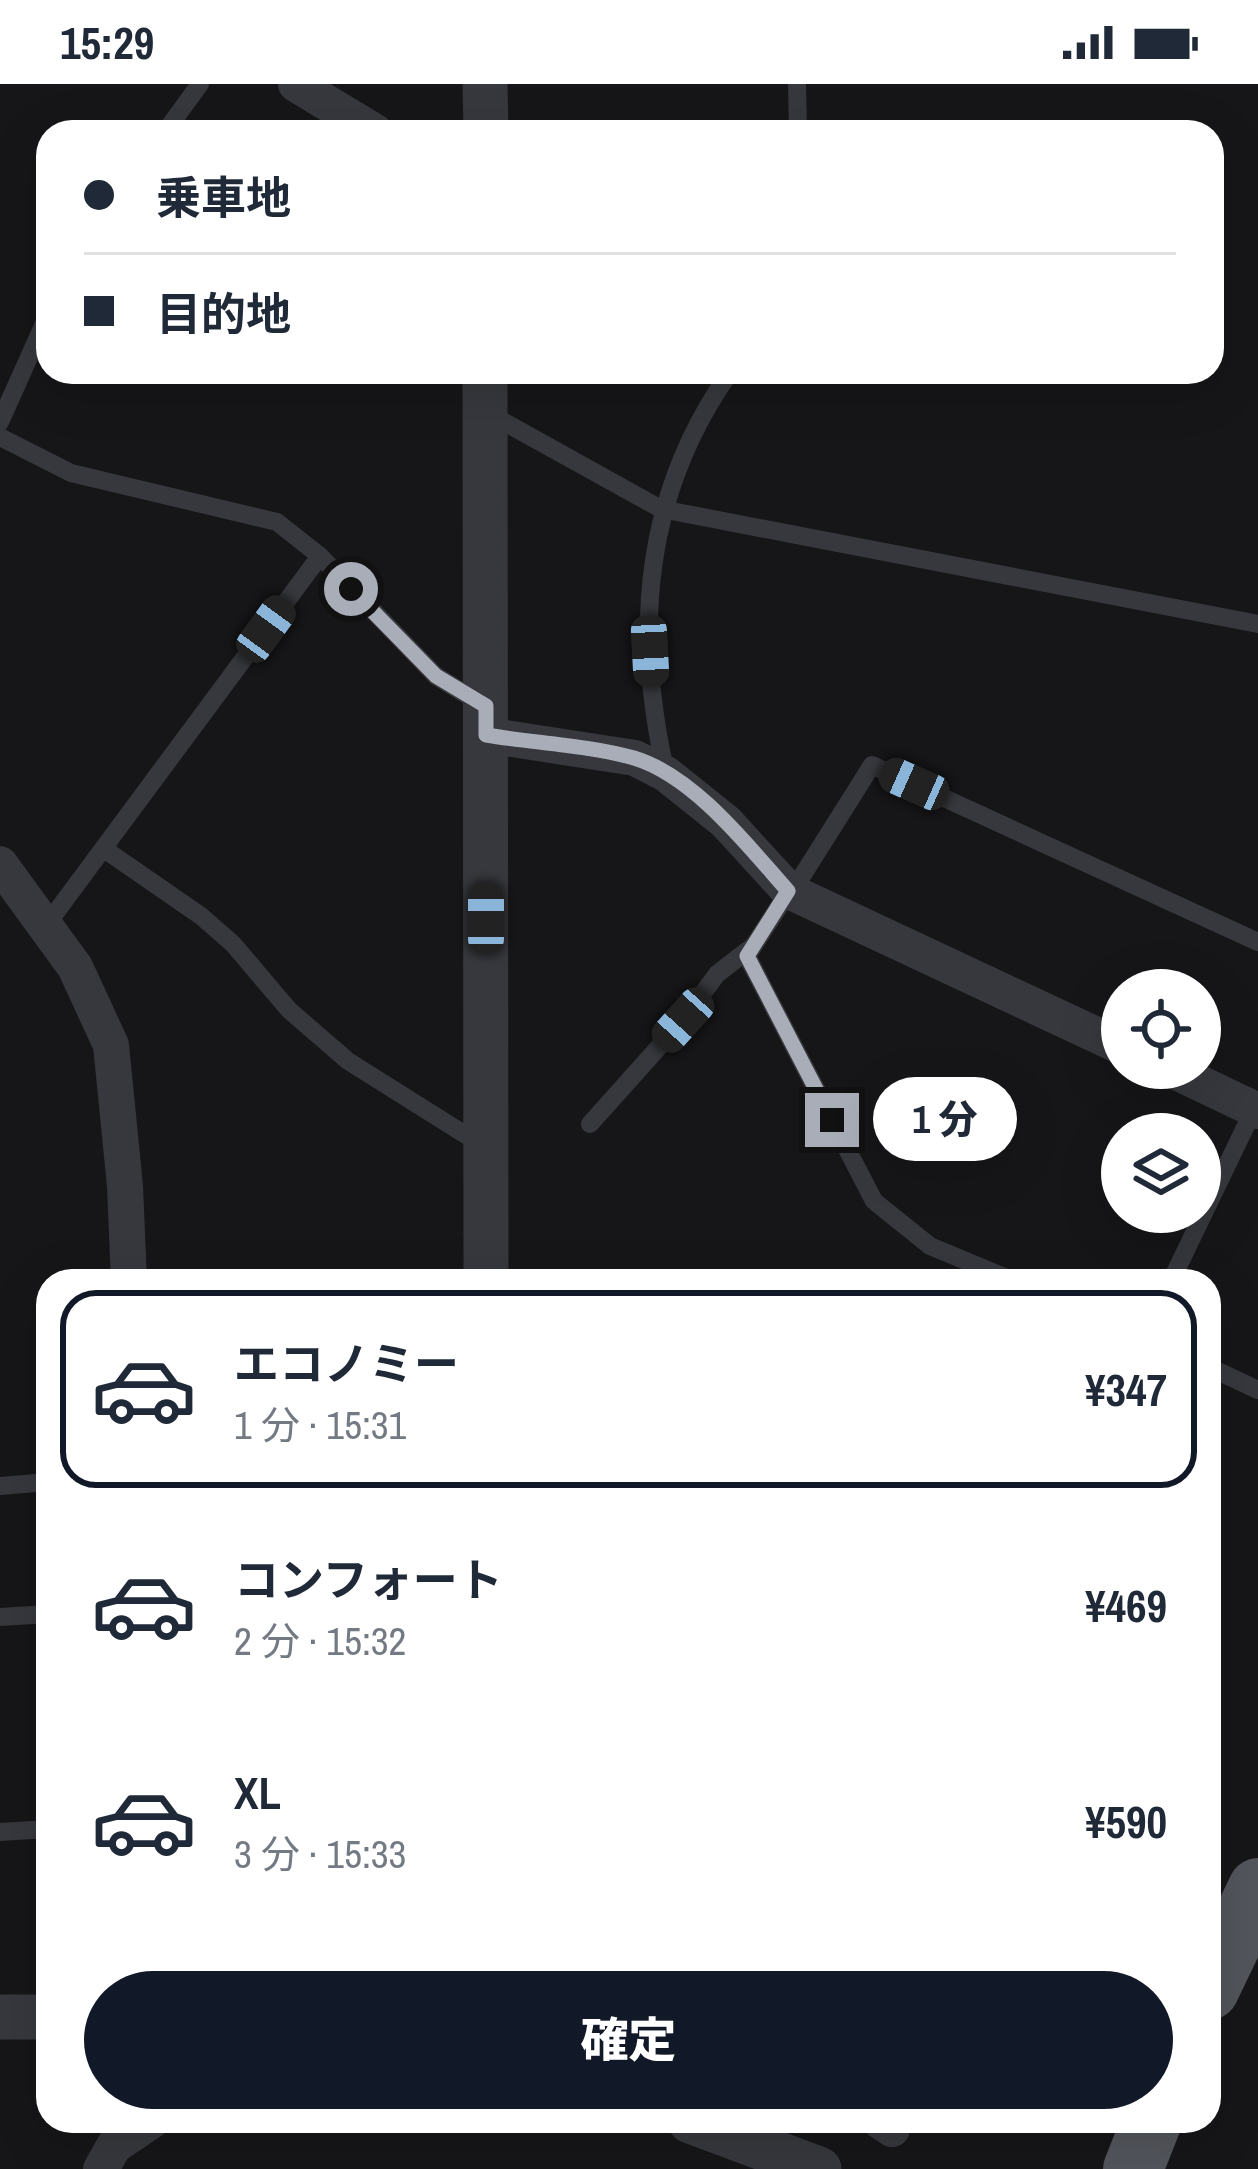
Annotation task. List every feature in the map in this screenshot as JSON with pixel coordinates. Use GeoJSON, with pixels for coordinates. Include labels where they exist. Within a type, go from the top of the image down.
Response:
{"type":"FeatureCollection","features":[{"type":"Feature","properties":{"kind":"main road"},"geometry":{"type":"LineString","coordinates":[[1221,1965],[1258,1888]]}},
{"type":"Feature","properties":{"kind":"main road"},"geometry":{"type":"LineString","coordinates":[[1132,2169],[1147,2133]]}},
{"type":"Feature","properties":{"kind":"street"},"geometry":{"type":"LineString","coordinates":[[296,84],[355,120]]}},
{"type":"Feature","properties":{"kind":"street"},"geometry":{"type":"LineString","coordinates":[[485,84],[486,120]]}},
{"type":"Feature","properties":{"kind":"street"},"geometry":{"type":"LineString","coordinates":[[485,392],[486,1269]]}},
{"type":"Feature","properties":{"kind":"street"},"geometry":{"type":"LineString","coordinates":[[486,720],[635,758],[666,773],[726,822],[790,891],[1101,1037]]}},
{"type":"Feature","properties":{"kind":"street"},"geometry":{"type":"LineString","coordinates":[[0,864],[74,967],[111,1045],[128,1269]]}},
{"type":"Feature","properties":{"kind":"street"},"geometry":{"type":"LineString","coordinates":[[1217,1089],[1257,1106]]}},
{"type":"Feature","properties":{"kind":"street"},"geometry":{"type":"LineString","coordinates":[[0,2017],[36,2017]]}},
{"type":"Feature","properties":{"kind":"street"},"geometry":{"type":"LineString","coordinates":[[100,2169],[114,2146],[133,2133]]}},
{"type":"Feature","properties":{"kind":"street"},"geometry":{"type":"LineString","coordinates":[[722,2133],[819,2169]]}},
{"type":"Feature","properties":{"kind":"lane"},"geometry":{"type":"LineString","coordinates":[[174,120],[200,84]]}},
{"type":"Feature","properties":{"kind":"lane"},"geometry":{"type":"LineString","coordinates":[[797,84],[798,120]]}},
{"type":"Feature","properties":{"kind":"lane"},"geometry":{"type":"LineString","coordinates":[[0,422],[36,342]]}},
{"type":"Feature","properties":{"kind":"lane"},"geometry":{"type":"LineString","coordinates":[[666,773],[652,693],[648,609],[661,508],[699,416],[722,384]]}},
{"type":"Feature","properties":{"kind":"lane"},"geometry":{"type":"LineString","coordinates":[[485,392],[661,508],[1258,623]]}},
{"type":"Feature","properties":{"kind":"lane"},"geometry":{"type":"LineString","coordinates":[[0,437],[71,472],[145,494],[277,522],[320,556],[436,676],[486,720]]}},
{"type":"Feature","properties":{"kind":"lane"},"geometry":{"type":"LineString","coordinates":[[45,927],[320,556]]}},
{"type":"Feature","properties":{"kind":"lane"},"geometry":{"type":"LineString","coordinates":[[985,1269],[930,1246],[874,1201],[747,956],[872,765],[1258,942]]}},
{"type":"Feature","properties":{"kind":"lane"},"geometry":{"type":"LineString","coordinates":[[104,848],[201,916],[233,944],[289,1010],[348,1061],[485,1147]]}},
{"type":"Feature","properties":{"kind":"lane"},"geometry":{"type":"LineString","coordinates":[[590,1124],[683,1020],[717,974],[753,946]]}},
{"type":"Feature","properties":{"kind":"lane"},"geometry":{"type":"LineString","coordinates":[[1177,1269],[1257,1106]]}},
{"type":"Feature","properties":{"kind":"lane"},"geometry":{"type":"LineString","coordinates":[[1221,1373],[1258,1390]]}},
{"type":"Feature","properties":{"kind":"lane"},"geometry":{"type":"LineString","coordinates":[[0,1486],[36,1483]]}},
{"type":"Feature","properties":{"kind":"lane"},"geometry":{"type":"LineString","coordinates":[[0,1617],[36,1615]]}},
{"type":"Feature","properties":{"kind":"lane"},"geometry":{"type":"LineString","coordinates":[[0,1832],[36,1830]]}},
{"type":"Feature","properties":{"kind":"route"},"geometry":{"type":"LineString","coordinates":[[351,589],[436,676],[486,706],[486,735],[635,758],[666,773],[699,799],[757,856],[788,891],[747,956],[832,1120]]}}]}
